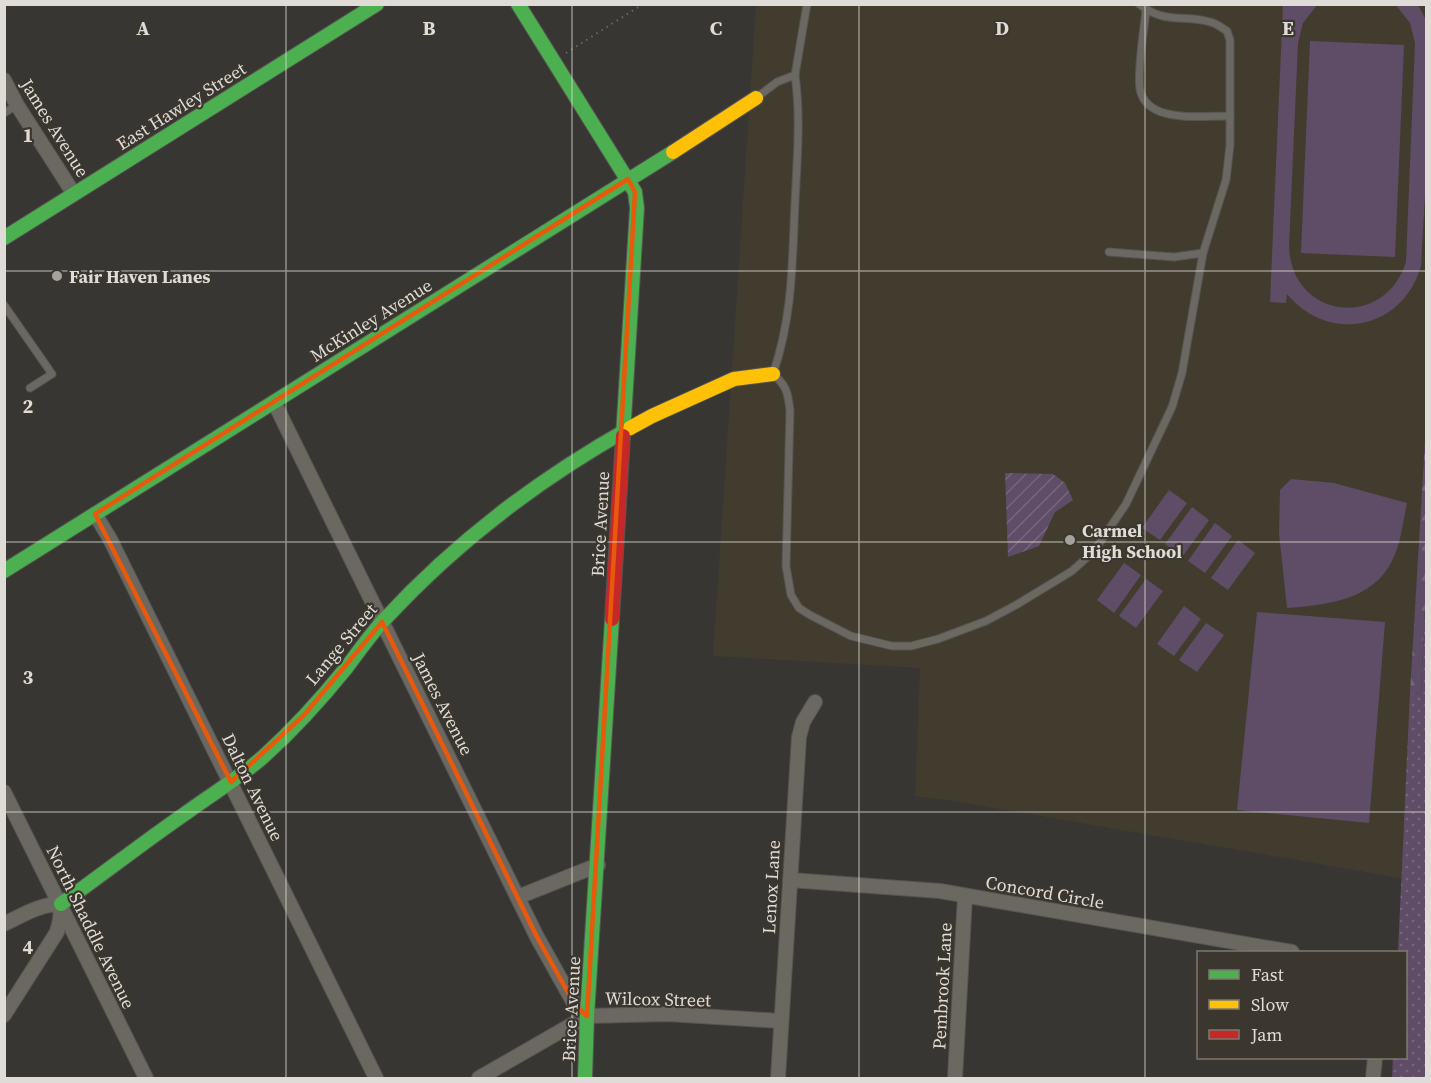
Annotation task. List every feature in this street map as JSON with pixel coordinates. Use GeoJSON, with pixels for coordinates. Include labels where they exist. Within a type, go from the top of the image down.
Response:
{"type":"FeatureCollection","features":[{"type":"Feature","properties":{"kind":"street","name":"East Hawley Street"},"geometry":{"type":"LineString","coordinates":[[4,238],[377,4]]}},
{"type":"Feature","properties":{"kind":"street","name":"Brice Avenue"},"geometry":{"type":"LineString","coordinates":[[518,4],[628,179],[635,192],[637,208],[585,1078]]}},
{"type":"Feature","properties":{"kind":"street","name":"James Avenue"},"geometry":{"type":"LineString","coordinates":[[4,80],[17,105],[74,194]]}},
{"type":"Feature","properties":{"kind":"street","name":"McKinley Avenue"},"geometry":{"type":"LineString","coordinates":[[4,571],[756,98]]}},
{"type":"Feature","properties":{"kind":"street","name":"Lange Street"},"geometry":{"type":"LineString","coordinates":[[61,904],[264,756],[304,715],[346,668],[382,622],[417,586],[476,533],[546,479],[624,431],[734,379],[773,374]]}},
{"type":"Feature","properties":{"kind":"street","name":"James Avenue"},"geometry":{"type":"LineString","coordinates":[[274,402],[537,937],[575,1005],[587,1016]]}},
{"type":"Feature","properties":{"kind":"street","name":"Dalton Avenue"},"geometry":{"type":"LineString","coordinates":[[95,514],[111,539],[376,1078]]}},
{"type":"Feature","properties":{"kind":"street","name":"Lenox Lane"},"geometry":{"type":"LineString","coordinates":[[778,1078],[799,737],[802,722],[815,702]]}},
{"type":"Feature","properties":{"kind":"street","name":"North Shaddle Avenue"},"geometry":{"type":"LineString","coordinates":[[4,792],[146,1078]]}},
{"type":"Feature","properties":{"kind":"street"},"geometry":{"type":"LineString","coordinates":[[518,897],[598,865]]}},
{"type":"Feature","properties":{"kind":"street","name":"Concord Circle"},"geometry":{"type":"LineString","coordinates":[[790,880],[940,891],[1286,951]]}},
{"type":"Feature","properties":{"kind":"street","name":"Pembrook Lane"},"geometry":{"type":"LineString","coordinates":[[954,1078],[965,896]]}},
{"type":"Feature","properties":{"kind":"street"},"geometry":{"type":"LineString","coordinates":[[4,924],[38,908],[61,904],[57,932],[4,1015]]}},
{"type":"Feature","properties":{"kind":"street","name":"Wilcox Street"},"geometry":{"type":"LineString","coordinates":[[479,1078],[587,1016],[668,1014],[781,1021]]}},
{"type":"Feature","properties":{"kind":"street"},"geometry":{"type":"LineString","coordinates":[[1373,1078],[1375,1059]]}},
{"type":"Feature","properties":{"kind":"lane"},"geometry":{"type":"LineString","coordinates":[[807,4],[795,75],[798,141],[791,296],[787,327],[773,374],[784,383],[790,411],[786,566],[791,595],[799,608],[851,636],[892,646],[911,646],[938,639],[986,621],[1072,571],[1094,551],[1126,504],[1172,407],[1182,374],[1203,253],[1226,180],[1230,145],[1230,40],[1227,31],[1210,22],[1155,15],[1139,4]]}},
{"type":"Feature","properties":{"kind":"lane"},"geometry":{"type":"LineString","coordinates":[[1146,10],[1140,89],[1151,108],[1176,115],[1230,116]]}},
{"type":"Feature","properties":{"kind":"lane"},"geometry":{"type":"LineString","coordinates":[[756,98],[777,82],[795,75]]}},
{"type":"Feature","properties":{"kind":"lane"},"geometry":{"type":"LineString","coordinates":[[4,112],[17,105]]}},
{"type":"Feature","properties":{"kind":"lane"},"geometry":{"type":"LineString","coordinates":[[1109,252],[1174,257],[1203,253]]}},
{"type":"Feature","properties":{"kind":"lane"},"geometry":{"type":"LineString","coordinates":[[4,305],[52,374],[30,388]]}},
{"type":"Feature","properties":{"kind":"path"},"geometry":{"type":"LineString","coordinates":[[553,61],[644,4]]}},
{"type":"Feature","properties":{"kind":"highlighted area"},"geometry":{"type":"Polygon","coordinates":[[[628,179],[635,192],[587,1016],[575,1005],[537,937],[382,622],[304,715],[231,782],[95,514],[628,179]]]}},
{"type":"Feature","properties":{"kind":"shaded area","name":"Carmel High School"},"geometry":{"type":"Polygon","coordinates":[[[756,5],[1426,5],[1426,424],[1401,878],[915,796],[920,668],[713,656],[756,5]]]}},
{"type":"Feature","properties":{"kind":"green space"},"geometry":{"type":"Polygon","coordinates":[[[1283,5],[1317,5],[1303,23],[1298,43],[1289,246],[1294,270],[1305,289],[1321,301],[1340,307],[1360,307],[1379,299],[1395,284],[1406,262],[1415,43],[1410,23],[1396,5],[1418,5],[1426,20],[1426,177],[1421,266],[1412,287],[1399,304],[1382,316],[1363,323],[1344,324],[1324,320],[1304,310],[1287,294],[1286,303],[1270,302],[1283,5]]]}},
{"type":"Feature","properties":{"kind":"green space"},"geometry":{"type":"Polygon","coordinates":[[[1310,41],[1404,45],[1395,257],[1301,253],[1310,41]]]}},
{"type":"Feature","properties":{"kind":"green space"},"geometry":{"type":"Polygon","coordinates":[[[1426,424],[1426,584],[1421,694],[1410,693],[1426,424]]]}},
{"type":"Feature","properties":{"kind":"green space"},"geometry":{"type":"Polygon","coordinates":[[[1005,473],[1053,474],[1065,483],[1073,500],[1055,512],[1039,546],[1008,557],[1005,473]]]}},
{"type":"Feature","properties":{"kind":"green space"},"geometry":{"type":"Polygon","coordinates":[[[1291,479],[1334,483],[1407,503],[1395,554],[1383,574],[1372,585],[1360,593],[1332,602],[1287,608],[1279,533],[1280,490],[1291,479]]]}},
{"type":"Feature","properties":{"kind":"green space"},"geometry":{"type":"Polygon","coordinates":[[[1169,490],[1187,503],[1160,540],[1142,528],[1169,490]]]}},
{"type":"Feature","properties":{"kind":"green space"},"geometry":{"type":"Polygon","coordinates":[[[1192,507],[1209,520],[1182,557],[1165,544],[1192,507]]]}},
{"type":"Feature","properties":{"kind":"green space"},"geometry":{"type":"Polygon","coordinates":[[[1215,523],[1232,536],[1205,573],[1188,561],[1215,523]]]}},
{"type":"Feature","properties":{"kind":"green space"},"geometry":{"type":"Polygon","coordinates":[[[1238,540],[1255,553],[1228,590],[1211,578],[1238,540]]]}},
{"type":"Feature","properties":{"kind":"green space"},"geometry":{"type":"Polygon","coordinates":[[[1124,563],[1141,575],[1114,613],[1097,600],[1124,563]]]}},
{"type":"Feature","properties":{"kind":"green space"},"geometry":{"type":"Polygon","coordinates":[[[1146,579],[1163,591],[1136,628],[1119,616],[1146,579]]]}},
{"type":"Feature","properties":{"kind":"green space"},"geometry":{"type":"Polygon","coordinates":[[[1426,584],[1426,1078],[1392,1078],[1393,1059],[1407,1059],[1407,951],[1398,951],[1410,693],[1421,694],[1426,584]]]}},
{"type":"Feature","properties":{"kind":"green space"},"geometry":{"type":"Polygon","coordinates":[[[1184,606],[1201,619],[1174,656],[1157,644],[1184,606]]]}},
{"type":"Feature","properties":{"kind":"green space"},"geometry":{"type":"Polygon","coordinates":[[[1257,612],[1385,622],[1369,823],[1237,810],[1257,612]]]}},
{"type":"Feature","properties":{"kind":"green space"},"geometry":{"type":"Polygon","coordinates":[[[1206,623],[1224,635],[1197,672],[1179,660],[1206,623]]]}},
{"type":"Feature","properties":{"kind":"traffic: fast"},"geometry":{"type":"LineString","coordinates":[[4,238],[377,4]]}},
{"type":"Feature","properties":{"kind":"traffic: fast"},"geometry":{"type":"LineString","coordinates":[[518,4],[635,192],[637,208],[623,436]]}},
{"type":"Feature","properties":{"kind":"traffic: fast"},"geometry":{"type":"LineString","coordinates":[[4,571],[673,152]]}},
{"type":"Feature","properties":{"kind":"traffic: fast"},"geometry":{"type":"LineString","coordinates":[[61,904],[263,757],[317,702],[384,620],[469,539],[531,491],[630,428]]}},
{"type":"Feature","properties":{"kind":"traffic: fast"},"geometry":{"type":"LineString","coordinates":[[585,1078],[612,619]]}},
{"type":"Feature","properties":{"kind":"traffic: slow"},"geometry":{"type":"LineString","coordinates":[[673,152],[756,98]]}},
{"type":"Feature","properties":{"kind":"traffic: slow"},"geometry":{"type":"LineString","coordinates":[[630,428],[734,379],[773,374]]}},
{"type":"Feature","properties":{"kind":"traffic: jam"},"geometry":{"type":"LineString","coordinates":[[612,619],[623,436]]}},
{"type":"Feature","properties":{"kind":"place","name":"Fair Haven Lanes"},"geometry":{"type":"Point","coordinates":[57,276]}},
{"type":"Feature","properties":{"kind":"place","name":"Carmel High School"},"geometry":{"type":"Point","coordinates":[1070,540]}}]}
